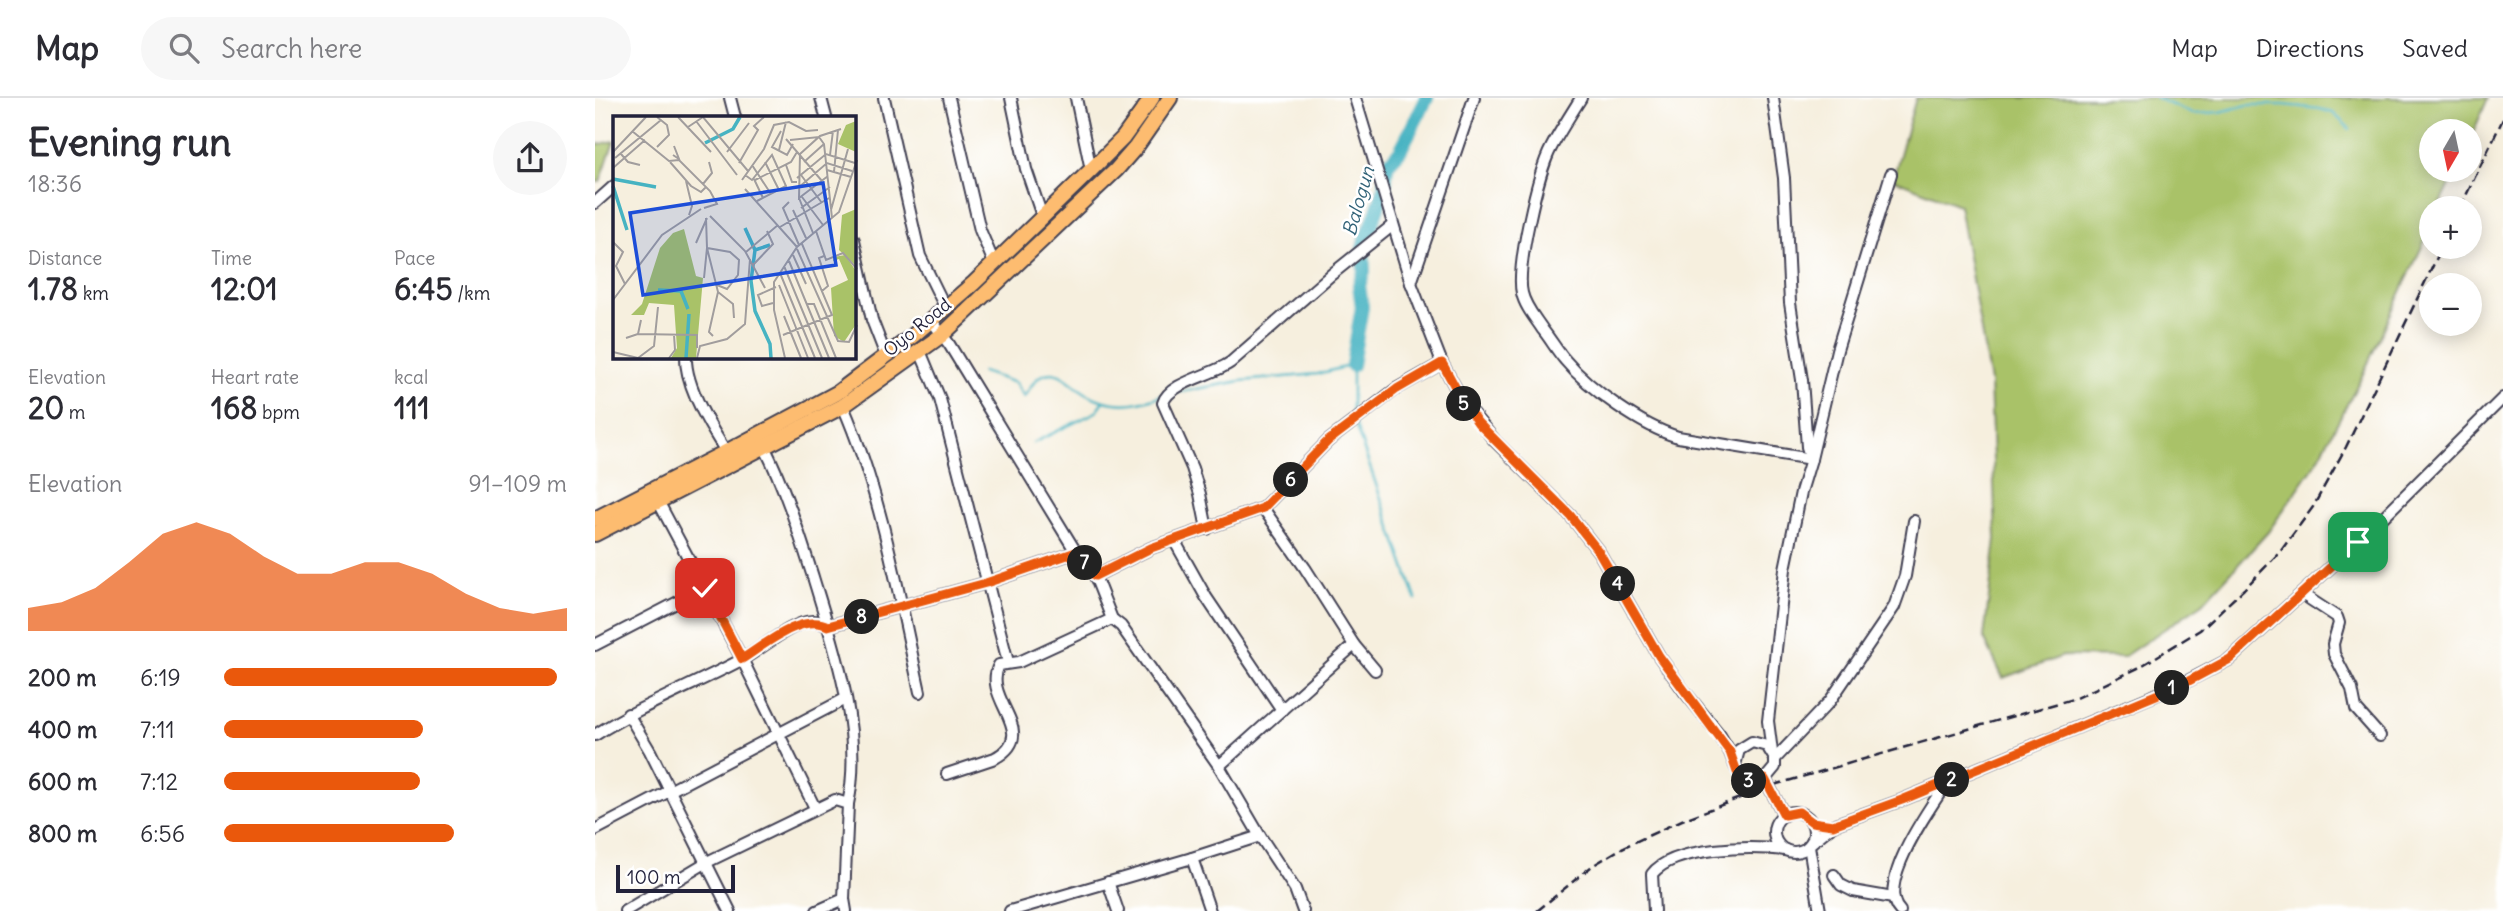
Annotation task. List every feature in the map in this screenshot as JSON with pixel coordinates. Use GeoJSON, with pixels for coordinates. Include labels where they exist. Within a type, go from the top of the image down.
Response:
{"type":"FeatureCollection","features":[{"type":"Feature","properties":{"kind":"main road","name":"Oyo Road"},"geometry":{"type":"LineString","coordinates":[[595,519],[730,457],[764,446],[843,406],[942,335],[1116,170],[1136,147],[1170,98]]}},
{"type":"Feature","properties":{"kind":"main road","name":"Oyo Road"},"geometry":{"type":"LineString","coordinates":[[595,534],[659,501],[837,393],[932,321],[1123,138],[1145,102]]}},
{"type":"Feature","properties":{"kind":"street"},"geometry":{"type":"LineString","coordinates":[[730,98],[735,116]]}},
{"type":"Feature","properties":{"kind":"street"},"geometry":{"type":"LineString","coordinates":[[821,98],[826,116]]}},
{"type":"Feature","properties":{"kind":"street"},"geometry":{"type":"LineString","coordinates":[[884,98],[920,256],[946,309]]}},
{"type":"Feature","properties":{"kind":"street"},"geometry":{"type":"LineString","coordinates":[[949,98],[979,230],[994,263]]}},
{"type":"Feature","properties":{"kind":"street"},"geometry":{"type":"LineString","coordinates":[[1011,98],[1026,169],[1042,216]]}},
{"type":"Feature","properties":{"kind":"street"},"geometry":{"type":"LineString","coordinates":[[1076,98],[1091,170]]}},
{"type":"Feature","properties":{"kind":"street"},"geometry":{"type":"LineString","coordinates":[[1355,98],[1411,284],[1442,363],[1464,403],[1478,423],[1570,515],[1599,552],[1659,656],[1719,734],[1742,778],[1750,782],[1765,779],[1775,767],[1768,721],[1785,569],[1801,492],[1837,350],[1891,174]]}},
{"type":"Feature","properties":{"kind":"street"},"geometry":{"type":"LineString","coordinates":[[1411,284],[1474,98]]}},
{"type":"Feature","properties":{"kind":"street"},"geometry":{"type":"LineString","coordinates":[[1581,98],[1551,148],[1528,226],[1521,277],[1521,292],[1528,307],[1566,361],[1591,385],[1640,421],[1678,437],[1811,459]]}},
{"type":"Feature","properties":{"kind":"street"},"geometry":{"type":"LineString","coordinates":[[1773,98],[1784,178],[1790,303],[1803,380],[1804,425],[1811,459]]}},
{"type":"Feature","properties":{"kind":"street"},"geometry":{"type":"LineString","coordinates":[[595,203],[613,187]]}},
{"type":"Feature","properties":{"kind":"street"},"geometry":{"type":"LineString","coordinates":[[1207,529],[1201,494],[1192,468],[1163,403],[1169,393],[1231,362],[1393,225]]}},
{"type":"Feature","properties":{"kind":"street"},"geometry":{"type":"LineString","coordinates":[[856,249],[872,320],[886,356]]}},
{"type":"Feature","properties":{"kind":"street"},"geometry":{"type":"LineString","coordinates":[[932,321],[1076,552],[1095,576],[1112,619],[1121,626],[1219,766],[1260,836],[1296,889],[1303,911]]}},
{"type":"Feature","properties":{"kind":"street"},"geometry":{"type":"LineString","coordinates":[[920,351],[940,399],[1008,662]]}},
{"type":"Feature","properties":{"kind":"street"},"geometry":{"type":"LineString","coordinates":[[686,359],[689,378],[730,457]]}},
{"type":"Feature","properties":{"kind":"street"},"geometry":{"type":"LineString","coordinates":[[1095,576],[1151,548],[1263,508],[1328,441],[1397,389],[1442,363]]}},
{"type":"Feature","properties":{"kind":"street"},"geometry":{"type":"LineString","coordinates":[[1654,911],[1652,873],[1664,863],[1731,848],[1757,847],[1795,853],[1811,844],[1833,825],[1948,781],[2185,683],[2217,667],[2243,648],[2358,542],[2503,398]]}},
{"type":"Feature","properties":{"kind":"street"},"geometry":{"type":"LineString","coordinates":[[843,406],[864,455],[920,692]]}},
{"type":"Feature","properties":{"kind":"street"},"geometry":{"type":"LineString","coordinates":[[764,446],[797,527],[828,626],[845,699],[853,761],[848,804],[844,899],[846,911]]}},
{"type":"Feature","properties":{"kind":"street"},"geometry":{"type":"LineString","coordinates":[[659,501],[780,733],[815,808]]}},
{"type":"Feature","properties":{"kind":"street"},"geometry":{"type":"LineString","coordinates":[[1263,508],[1354,645],[1375,670]]}},
{"type":"Feature","properties":{"kind":"street"},"geometry":{"type":"LineString","coordinates":[[1774,755],[1830,701],[1894,607],[1905,576],[1914,521]]}},
{"type":"Feature","properties":{"kind":"street"},"geometry":{"type":"LineString","coordinates":[[1174,540],[1206,597],[1282,710]]}},
{"type":"Feature","properties":{"kind":"street"},"geometry":{"type":"LineString","coordinates":[[595,735],[628,714],[662,700],[742,659],[795,627],[813,621],[828,626],[986,583],[1076,552]]}},
{"type":"Feature","properties":{"kind":"street"},"geometry":{"type":"LineString","coordinates":[[595,645],[705,588]]}},
{"type":"Feature","properties":{"kind":"street"},"geometry":{"type":"LineString","coordinates":[[2302,594],[2337,617],[2339,623],[2333,645],[2334,654],[2352,689],[2356,709],[2380,736]]}},
{"type":"Feature","properties":{"kind":"street"},"geometry":{"type":"LineString","coordinates":[[947,774],[995,758],[1011,743],[1013,726],[994,684],[999,665],[1019,662],[1112,619]]}},
{"type":"Feature","properties":{"kind":"street"},"geometry":{"type":"LineString","coordinates":[[1219,766],[1354,645]]}},
{"type":"Feature","properties":{"kind":"street"},"geometry":{"type":"LineString","coordinates":[[595,830],[845,699]]}},
{"type":"Feature","properties":{"kind":"street"},"geometry":{"type":"LineString","coordinates":[[628,714],[708,862],[730,911]]}},
{"type":"Feature","properties":{"kind":"street"},"geometry":{"type":"LineString","coordinates":[[1735,765],[1735,757],[1768,721]]}},
{"type":"Feature","properties":{"kind":"street"},"geometry":{"type":"LineString","coordinates":[[1719,734],[1767,746],[1774,755]]}},
{"type":"Feature","properties":{"kind":"street"},"geometry":{"type":"LineString","coordinates":[[1765,779],[1784,815]]}},
{"type":"Feature","properties":{"kind":"street"},"geometry":{"type":"LineString","coordinates":[[1900,911],[1895,906],[1892,890],[1899,865],[1915,833],[1948,781]]}},
{"type":"Feature","properties":{"kind":"street"},"geometry":{"type":"LineString","coordinates":[[625,911],[708,862],[815,808],[835,800],[848,804]]}},
{"type":"Feature","properties":{"kind":"street"},"geometry":{"type":"LineString","coordinates":[[1784,850],[1777,843],[1774,833],[1776,822],[1784,815],[1799,812],[1812,822],[1833,825]]}},
{"type":"Feature","properties":{"kind":"street"},"geometry":{"type":"LineString","coordinates":[[1812,822],[1815,832],[1811,844],[1820,911]]}},
{"type":"Feature","properties":{"kind":"street"},"geometry":{"type":"LineString","coordinates":[[1757,847],[1774,833]]}},
{"type":"Feature","properties":{"kind":"street"},"geometry":{"type":"LineString","coordinates":[[1010,911],[1260,836]]}},
{"type":"Feature","properties":{"kind":"street"},"geometry":{"type":"LineString","coordinates":[[1192,858],[1210,911]]}},
{"type":"Feature","properties":{"kind":"street"},"geometry":{"type":"LineString","coordinates":[[1834,875],[1841,885],[1853,891],[1893,898]]}},
{"type":"Feature","properties":{"kind":"street"},"geometry":{"type":"LineString","coordinates":[[1108,882],[1118,911]]}},
{"type":"Feature","properties":{"kind":"street"},"geometry":{"type":"LineString","coordinates":[[817,911],[844,899]]}},
{"type":"Feature","properties":{"kind":"green space"},"geometry":{"type":"Polygon","coordinates":[[[1916,98],[2488,98],[2479,119],[2419,119],[2419,182],[2451,182],[2445,196],[2419,196],[2419,253],[2362,376],[2316,463],[2268,532],[2203,603],[2123,657],[2063,656],[2003,678],[1984,638],[1996,539],[1990,382],[1959,205],[1893,179],[1916,98]]]}},
{"type":"Feature","properties":{"kind":"green space"},"geometry":{"type":"Polygon","coordinates":[[[613,141],[600,182],[595,182],[595,145],[613,141]]]}},
{"type":"Feature","properties":{"kind":"waterway","name":"Balogun"},"geometry":{"type":"LineString","coordinates":[[1352,365],[1362,307],[1359,285],[1364,272],[1363,249],[1366,235],[1385,187],[1387,165],[1400,151],[1427,98]]}},
{"type":"Feature","properties":{"kind":"waterway"},"geometry":{"type":"LineString","coordinates":[[2156,98],[2193,114],[2220,112],[2247,105],[2320,109],[2333,113],[2350,129]]}},
{"type":"Feature","properties":{"kind":"waterway"},"geometry":{"type":"LineString","coordinates":[[1180,392],[1241,381],[1318,374],[1352,365],[1352,418]]}},
{"type":"Feature","properties":{"kind":"waterway"},"geometry":{"type":"LineString","coordinates":[[982,372],[1015,383],[1024,397],[1034,382],[1047,373],[1064,377],[1088,395],[1112,403],[1134,403],[1163,395]]}},
{"type":"Feature","properties":{"kind":"waterway"},"geometry":{"type":"LineString","coordinates":[[1033,443],[1096,412],[1104,401]]}},
{"type":"Feature","properties":{"kind":"waterway"},"geometry":{"type":"LineString","coordinates":[[1355,424],[1416,599]]}},
{"type":"Feature","properties":{"kind":"railway"},"geometry":{"type":"LineString","coordinates":[[2466,196],[2503,119]]}},
{"type":"Feature","properties":{"kind":"railway"},"geometry":{"type":"LineString","coordinates":[[1537,911],[1592,866],[1622,848],[1682,820],[1774,785],[2076,698],[2138,668],[2200,630],[2280,552],[2313,507],[2346,447],[2436,259]]}},
{"type":"Feature","properties":{"kind":"route"},"geometry":{"type":"LineString","coordinates":[[705,588],[742,659],[795,627],[813,621],[828,626],[986,583],[1076,552],[1095,576],[1151,548],[1263,508],[1328,441],[1397,389],[1442,363],[1478,423],[1570,515],[1599,552],[1659,656],[1719,734],[1742,778],[1750,782],[1765,779],[1784,815],[1799,812],[1809,817],[1812,822],[1833,825],[1902,800],[2185,683],[2217,667],[2243,648],[2358,542]]}}]}
